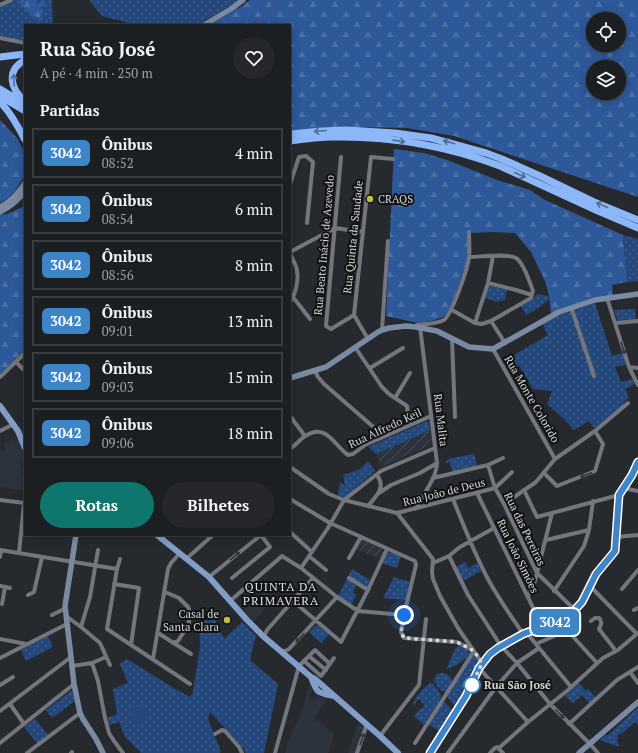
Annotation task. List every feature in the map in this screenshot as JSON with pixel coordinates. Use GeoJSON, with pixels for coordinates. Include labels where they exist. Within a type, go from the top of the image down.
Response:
{"type":"FeatureCollection","features":[{"type":"Feature","properties":{"kind":"highway"},"geometry":{"type":"LineString","coordinates":[[0,58],[24,54]]}},
{"type":"Feature","properties":{"kind":"highway"},"geometry":{"type":"LineString","coordinates":[[24,61],[16,67],[12,79],[15,90],[24,101]]}},
{"type":"Feature","properties":{"kind":"highway"},"geometry":{"type":"LineString","coordinates":[[0,89],[13,98],[24,102]]}},
{"type":"Feature","properties":{"kind":"highway"},"geometry":{"type":"LineString","coordinates":[[0,96],[24,110]]}},
{"type":"Feature","properties":{"kind":"highway"},"geometry":{"type":"LineString","coordinates":[[0,102],[12,117],[24,138]]}},
{"type":"Feature","properties":{"kind":"highway"},"geometry":{"type":"LineString","coordinates":[[291,134],[347,130],[394,133],[431,138],[486,153],[502,159],[594,202],[638,220]]}},
{"type":"Feature","properties":{"kind":"highway"},"geometry":{"type":"LineString","coordinates":[[291,141],[331,137],[376,138],[411,142],[443,148],[500,166],[638,228]]}},
{"type":"Feature","properties":{"kind":"main road"},"geometry":{"type":"LineString","coordinates":[[0,406],[14,424],[24,446]]}},
{"type":"Feature","properties":{"kind":"main road"},"geometry":{"type":"LineString","coordinates":[[154,536],[166,543]]}},
{"type":"Feature","properties":{"kind":"main road"},"geometry":{"type":"LineString","coordinates":[[158,536],[208,577],[264,637],[299,666],[320,688],[335,696],[396,751]]}},
{"type":"Feature","properties":{"kind":"street"},"geometry":{"type":"LineString","coordinates":[[0,5],[11,0]]}},
{"type":"Feature","properties":{"kind":"street"},"geometry":{"type":"LineString","coordinates":[[206,24],[243,0]]}},
{"type":"Feature","properties":{"kind":"street"},"geometry":{"type":"LineString","coordinates":[[0,38],[24,43]]}},
{"type":"Feature","properties":{"kind":"street"},"geometry":{"type":"LineString","coordinates":[[291,181],[299,158],[306,156],[313,162],[307,223]]}},
{"type":"Feature","properties":{"kind":"street","name":"Rua Beato Inácio de Azevedo"},"geometry":{"type":"LineString","coordinates":[[340,156],[326,326],[331,329],[354,315]]}},
{"type":"Feature","properties":{"kind":"street","name":"Rua Quinta da Saudade"},"geometry":{"type":"LineString","coordinates":[[354,315],[371,157],[394,159]]}},
{"type":"Feature","properties":{"kind":"street"},"geometry":{"type":"LineString","coordinates":[[0,207],[14,198],[24,185]]}},
{"type":"Feature","properties":{"kind":"street"},"geometry":{"type":"LineString","coordinates":[[0,212],[12,205],[24,193]]}},
{"type":"Feature","properties":{"kind":"street"},"geometry":{"type":"LineString","coordinates":[[291,252],[335,228],[363,232]]}},
{"type":"Feature","properties":{"kind":"street"},"geometry":{"type":"LineString","coordinates":[[291,378],[326,367],[382,330],[446,319],[452,310],[470,257],[469,232]]}},
{"type":"Feature","properties":{"kind":"street"},"geometry":{"type":"LineString","coordinates":[[382,330],[388,240]]}},
{"type":"Feature","properties":{"kind":"street"},"geometry":{"type":"LineString","coordinates":[[291,255],[298,271],[297,282],[291,300]]}},
{"type":"Feature","properties":{"kind":"street"},"geometry":{"type":"LineString","coordinates":[[474,323],[488,283],[494,256]]}},
{"type":"Feature","properties":{"kind":"street"},"geometry":{"type":"LineString","coordinates":[[452,310],[474,323],[482,324],[491,321],[532,296],[533,292],[523,267],[516,258],[506,256],[470,257]]}},
{"type":"Feature","properties":{"kind":"street"},"geometry":{"type":"LineString","coordinates":[[488,283],[516,290],[532,296]]}},
{"type":"Feature","properties":{"kind":"street"},"geometry":{"type":"LineString","coordinates":[[410,326],[437,331],[469,347],[493,349],[555,313],[590,301],[638,294]]}},
{"type":"Feature","properties":{"kind":"street"},"geometry":{"type":"LineString","coordinates":[[293,297],[310,319]]}},
{"type":"Feature","properties":{"kind":"street"},"geometry":{"type":"LineString","coordinates":[[607,298],[629,367],[638,385]]}},
{"type":"Feature","properties":{"kind":"street"},"geometry":{"type":"LineString","coordinates":[[571,307],[594,376]]}},
{"type":"Feature","properties":{"kind":"street"},"geometry":{"type":"LineString","coordinates":[[354,315],[368,339]]}},
{"type":"Feature","properties":{"kind":"street"},"geometry":{"type":"LineString","coordinates":[[491,321],[505,343]]}},
{"type":"Feature","properties":{"kind":"street"},"geometry":{"type":"LineString","coordinates":[[616,323],[638,321]]}},
{"type":"Feature","properties":{"kind":"street","name":"Rua Malita"},"geometry":{"type":"LineString","coordinates":[[414,509],[433,478],[437,463],[420,327]]}},
{"type":"Feature","properties":{"kind":"street"},"geometry":{"type":"LineString","coordinates":[[452,338],[455,417]]}},
{"type":"Feature","properties":{"kind":"street"},"geometry":{"type":"LineString","coordinates":[[355,347],[382,387],[407,406],[409,425]]}},
{"type":"Feature","properties":{"kind":"street"},"geometry":{"type":"LineString","coordinates":[[370,368],[403,348]]}},
{"type":"Feature","properties":{"kind":"street","name":"Rua Monte Colorido"},"geometry":{"type":"LineString","coordinates":[[493,349],[555,458]]}},
{"type":"Feature","properties":{"kind":"street"},"geometry":{"type":"LineString","coordinates":[[0,377],[24,354]]}},
{"type":"Feature","properties":{"kind":"street"},"geometry":{"type":"LineString","coordinates":[[16,362],[24,370]]}},
{"type":"Feature","properties":{"kind":"street"},"geometry":{"type":"LineString","coordinates":[[629,367],[638,368]]}},
{"type":"Feature","properties":{"kind":"street"},"geometry":{"type":"LineString","coordinates":[[315,371],[324,384],[378,431],[382,437]]}},
{"type":"Feature","properties":{"kind":"street"},"geometry":{"type":"LineString","coordinates":[[395,398],[410,373]]}},
{"type":"Feature","properties":{"kind":"street"},"geometry":{"type":"LineString","coordinates":[[504,504],[536,482],[555,458],[595,431],[628,403]]}},
{"type":"Feature","properties":{"kind":"street","name":"Rua Alfredo Keil"},"geometry":{"type":"LineString","coordinates":[[305,436],[312,432],[319,431],[326,433],[348,455],[353,454],[365,445],[382,437],[431,416]]}},
{"type":"Feature","properties":{"kind":"street"},"geometry":{"type":"LineString","coordinates":[[291,417],[305,436],[291,447]]}},
{"type":"Feature","properties":{"kind":"street"},"geometry":{"type":"LineString","coordinates":[[0,431],[14,424]]}},
{"type":"Feature","properties":{"kind":"street"},"geometry":{"type":"LineString","coordinates":[[544,473],[557,486],[595,471],[603,444],[595,431]]}},
{"type":"Feature","properties":{"kind":"street"},"geometry":{"type":"LineString","coordinates":[[301,568],[344,500],[377,475],[380,471],[435,448]]}},
{"type":"Feature","properties":{"kind":"street"},"geometry":{"type":"LineString","coordinates":[[433,478],[488,465],[503,458]]}},
{"type":"Feature","properties":{"kind":"street"},"geometry":{"type":"LineString","coordinates":[[430,753],[466,696],[482,663],[490,654],[524,633],[559,621],[568,616],[582,602],[596,574],[615,551],[619,495],[632,475],[638,462]]}},
{"type":"Feature","properties":{"kind":"street"},"geometry":{"type":"LineString","coordinates":[[368,506],[379,493],[391,485],[420,473],[437,463]]}},
{"type":"Feature","properties":{"kind":"street","name":"Rua das Pereiras"},"geometry":{"type":"LineString","coordinates":[[488,465],[495,488],[537,574],[575,610]]}},
{"type":"Feature","properties":{"kind":"street","name":"Rua João de Deus"},"geometry":{"type":"LineString","coordinates":[[291,468],[329,494],[344,500],[397,513],[495,488],[512,472]]}},
{"type":"Feature","properties":{"kind":"street"},"geometry":{"type":"LineString","coordinates":[[377,475],[381,483],[379,493]]}},
{"type":"Feature","properties":{"kind":"street"},"geometry":{"type":"LineString","coordinates":[[623,488],[638,491]]}},
{"type":"Feature","properties":{"kind":"street"},"geometry":{"type":"LineString","coordinates":[[524,490],[537,517],[619,495]]}},
{"type":"Feature","properties":{"kind":"street","name":"Rua João Simões"},"geometry":{"type":"LineString","coordinates":[[477,493],[542,626]]}},
{"type":"Feature","properties":{"kind":"street"},"geometry":{"type":"LineString","coordinates":[[453,499],[488,580],[524,633],[538,646],[571,687]]}},
{"type":"Feature","properties":{"kind":"street"},"geometry":{"type":"LineString","coordinates":[[0,500],[24,503],[19,553]]}},
{"type":"Feature","properties":{"kind":"street"},"geometry":{"type":"LineString","coordinates":[[292,501],[330,523],[416,563],[401,632],[404,638],[457,642],[474,651]]}},
{"type":"Feature","properties":{"kind":"street"},"geometry":{"type":"LineString","coordinates":[[554,591],[584,546],[589,530],[593,501]]}},
{"type":"Feature","properties":{"kind":"street"},"geometry":{"type":"LineString","coordinates":[[397,513],[431,557],[433,563],[433,579],[440,596],[450,615],[482,663]]}},
{"type":"Feature","properties":{"kind":"street"},"geometry":{"type":"LineString","coordinates":[[528,596],[537,574],[552,513]]}},
{"type":"Feature","properties":{"kind":"street"},"geometry":{"type":"LineString","coordinates":[[433,563],[449,556],[460,547],[494,528]]}},
{"type":"Feature","properties":{"kind":"street"},"geometry":{"type":"LineString","coordinates":[[546,540],[589,530]]}},
{"type":"Feature","properties":{"kind":"street"},"geometry":{"type":"LineString","coordinates":[[291,533],[312,552]]}},
{"type":"Feature","properties":{"kind":"street"},"geometry":{"type":"LineString","coordinates":[[616,537],[638,535]]}},
{"type":"Feature","properties":{"kind":"street"},"geometry":{"type":"LineString","coordinates":[[76,536],[66,608],[74,684],[82,719],[96,739],[103,753]]}},
{"type":"Feature","properties":{"kind":"street"},"geometry":{"type":"LineString","coordinates":[[186,559],[213,536]]}},
{"type":"Feature","properties":{"kind":"street"},"geometry":{"type":"LineString","coordinates":[[208,577],[260,536]]}},
{"type":"Feature","properties":{"kind":"street"},"geometry":{"type":"LineString","coordinates":[[232,578],[270,547],[262,536]]}},
{"type":"Feature","properties":{"kind":"street"},"geometry":{"type":"LineString","coordinates":[[350,558],[361,537]]}},
{"type":"Feature","properties":{"kind":"street"},"geometry":{"type":"LineString","coordinates":[[292,600],[340,642],[358,611],[387,549]]}},
{"type":"Feature","properties":{"kind":"street"},"geometry":{"type":"LineString","coordinates":[[0,557],[1,550],[117,568]]}},
{"type":"Feature","properties":{"kind":"street"},"geometry":{"type":"LineString","coordinates":[[81,627],[90,597],[98,550]]}},
{"type":"Feature","properties":{"kind":"street"},"geometry":{"type":"LineString","coordinates":[[153,659],[168,569],[171,563],[180,554]]}},
{"type":"Feature","properties":{"kind":"street"},"geometry":{"type":"LineString","coordinates":[[230,601],[282,556],[301,568],[337,597],[358,611],[404,615]]}},
{"type":"Feature","properties":{"kind":"street"},"geometry":{"type":"LineString","coordinates":[[309,556],[326,570]]}},
{"type":"Feature","properties":{"kind":"street"},"geometry":{"type":"LineString","coordinates":[[449,556],[468,595],[501,646],[517,663],[550,704],[598,753]]}},
{"type":"Feature","properties":{"kind":"street"},"geometry":{"type":"LineString","coordinates":[[28,595],[34,592],[42,557]]}},
{"type":"Feature","properties":{"kind":"street"},"geometry":{"type":"LineString","coordinates":[[120,559],[114,584],[107,629],[190,684]]}},
{"type":"Feature","properties":{"kind":"street"},"geometry":{"type":"LineString","coordinates":[[622,589],[637,572]]}},
{"type":"Feature","properties":{"kind":"street"},"geometry":{"type":"LineString","coordinates":[[264,637],[267,630],[313,578]]}},
{"type":"Feature","properties":{"kind":"street"},"geometry":{"type":"LineString","coordinates":[[349,578],[368,590]]}},
{"type":"Feature","properties":{"kind":"street"},"geometry":{"type":"LineString","coordinates":[[114,584],[139,588],[131,645]]}},
{"type":"Feature","properties":{"kind":"street"},"geometry":{"type":"LineString","coordinates":[[2,604],[2,586],[10,588]]}},
{"type":"Feature","properties":{"kind":"street"},"geometry":{"type":"LineString","coordinates":[[490,753],[495,748],[499,748],[597,663],[606,656],[620,649],[637,633],[590,586]]}},
{"type":"Feature","properties":{"kind":"street"},"geometry":{"type":"LineString","coordinates":[[164,592],[179,598],[189,610],[189,625],[178,641],[173,643]]}},
{"type":"Feature","properties":{"kind":"street"},"geometry":{"type":"LineString","coordinates":[[282,651],[289,649],[337,597]]}},
{"type":"Feature","properties":{"kind":"street"},"geometry":{"type":"LineString","coordinates":[[52,615],[66,608]]}},
{"type":"Feature","properties":{"kind":"street"},"geometry":{"type":"LineString","coordinates":[[66,616],[100,643],[110,665]]}},
{"type":"Feature","properties":{"kind":"street"},"geometry":{"type":"LineString","coordinates":[[380,736],[419,685],[426,618]]}},
{"type":"Feature","properties":{"kind":"street"},"geometry":{"type":"LineString","coordinates":[[591,620],[599,618],[601,620],[602,623],[599,629],[616,651]]}},
{"type":"Feature","properties":{"kind":"street"},"geometry":{"type":"LineString","coordinates":[[559,621],[597,663]]}},
{"type":"Feature","properties":{"kind":"street"},"geometry":{"type":"LineString","coordinates":[[0,658],[67,624]]}},
{"type":"Feature","properties":{"kind":"street"},"geometry":{"type":"LineString","coordinates":[[448,753],[496,687],[517,663],[538,646],[568,630]]}},
{"type":"Feature","properties":{"kind":"street"},"geometry":{"type":"LineString","coordinates":[[158,632],[191,654]]}},
{"type":"Feature","properties":{"kind":"street"},"geometry":{"type":"LineString","coordinates":[[0,639],[26,644]]}},
{"type":"Feature","properties":{"kind":"street"},"geometry":{"type":"LineString","coordinates":[[275,753],[299,666],[315,650],[330,664]]}},
{"type":"Feature","properties":{"kind":"street"},"geometry":{"type":"LineString","coordinates":[[415,743],[474,651]]}},
{"type":"Feature","properties":{"kind":"street"},"geometry":{"type":"LineString","coordinates":[[310,656],[326,670]]}},
{"type":"Feature","properties":{"kind":"street"},"geometry":{"type":"LineString","coordinates":[[0,712],[71,657]]}},
{"type":"Feature","properties":{"kind":"street"},"geometry":{"type":"LineString","coordinates":[[72,666],[92,663],[106,657]]}},
{"type":"Feature","properties":{"kind":"street"},"geometry":{"type":"LineString","coordinates":[[304,661],[321,676],[334,658]]}},
{"type":"Feature","properties":{"kind":"street"},"geometry":{"type":"LineString","coordinates":[[92,663],[98,681],[109,733],[123,753]]}},
{"type":"Feature","properties":{"kind":"street"},"geometry":{"type":"LineString","coordinates":[[569,724],[617,680],[638,667]]}},
{"type":"Feature","properties":{"kind":"street"},"geometry":{"type":"LineString","coordinates":[[479,668],[528,722]]}},
{"type":"Feature","properties":{"kind":"street"},"geometry":{"type":"LineString","coordinates":[[630,672],[638,683]]}},
{"type":"Feature","properties":{"kind":"street"},"geometry":{"type":"LineString","coordinates":[[0,685],[13,677]]}},
{"type":"Feature","properties":{"kind":"street"},"geometry":{"type":"LineString","coordinates":[[0,743],[74,684]]}},
{"type":"Feature","properties":{"kind":"street"},"geometry":{"type":"LineString","coordinates":[[579,753],[638,702]]}},
{"type":"Feature","properties":{"kind":"street"},"geometry":{"type":"LineString","coordinates":[[10,704],[24,724]]}},
{"type":"Feature","properties":{"kind":"street"},"geometry":{"type":"LineString","coordinates":[[27,753],[80,713]]}},
{"type":"Feature","properties":{"kind":"street"},"geometry":{"type":"LineString","coordinates":[[357,753],[367,724]]}},
{"type":"Feature","properties":{"kind":"street"},"geometry":{"type":"LineString","coordinates":[[215,734],[222,730],[225,731],[239,747],[242,753]]}},
{"type":"Feature","properties":{"kind":"street"},"geometry":{"type":"LineString","coordinates":[[499,748],[503,753]]}},
{"type":"Feature","properties":{"kind":"street"},"geometry":{"type":"LineString","coordinates":[[388,753],[396,751]]}},
{"type":"Feature","properties":{"kind":"shaded area"},"geometry":{"type":"Polygon","coordinates":[[[13,0],[52,0],[53,24],[24,24],[24,42],[0,37],[0,6],[13,0]]]}},
{"type":"Feature","properties":{"kind":"shaded area"},"geometry":{"type":"Polygon","coordinates":[[[89,0],[238,0],[199,24],[129,24],[102,16],[89,0]]]}},
{"type":"Feature","properties":{"kind":"shaded area"},"geometry":{"type":"Polygon","coordinates":[[[623,235],[638,239],[638,281],[627,282],[623,235]]]}},
{"type":"Feature","properties":{"kind":"shaded area"},"geometry":{"type":"Polygon","coordinates":[[[490,286],[507,290],[505,300],[496,302],[485,298],[488,287],[490,286]]]}},
{"type":"Feature","properties":{"kind":"shaded area"},"geometry":{"type":"Polygon","coordinates":[[[537,294],[548,296],[549,299],[540,307],[526,315],[521,306],[533,299],[537,294]]]}},
{"type":"Feature","properties":{"kind":"shaded area"},"geometry":{"type":"Polygon","coordinates":[[[595,303],[612,356],[623,353],[626,365],[615,367],[621,382],[633,379],[635,384],[625,389],[629,398],[623,403],[623,406],[595,429],[589,421],[574,430],[547,404],[552,391],[533,389],[519,365],[509,372],[504,364],[515,357],[514,355],[548,335],[542,323],[556,316],[595,303]]]}},
{"type":"Feature","properties":{"kind":"shaded area"},"geometry":{"type":"Polygon","coordinates":[[[635,309],[636,320],[617,320],[614,310],[635,309]]]}},
{"type":"Feature","properties":{"kind":"shaded area"},"geometry":{"type":"Polygon","coordinates":[[[427,421],[429,423],[430,431],[376,454],[368,447],[427,421]]]}},
{"type":"Feature","properties":{"kind":"shaded area"},"geometry":{"type":"Polygon","coordinates":[[[430,431],[431,445],[381,467],[376,454],[430,431]]]}},
{"type":"Feature","properties":{"kind":"shaded area"},"geometry":{"type":"Polygon","coordinates":[[[19,438],[24,450],[21,467],[23,470],[23,479],[24,478],[24,491],[0,487],[0,450],[5,450],[4,443],[19,438]]]}},
{"type":"Feature","properties":{"kind":"shaded area"},"geometry":{"type":"Polygon","coordinates":[[[474,454],[477,465],[453,472],[449,462],[446,463],[446,461],[449,460],[448,459],[474,454]]]}},
{"type":"Feature","properties":{"kind":"shaded area"},"geometry":{"type":"Polygon","coordinates":[[[368,461],[375,471],[354,489],[353,492],[344,498],[338,495],[340,482],[345,485],[343,475],[359,470],[368,461]]]}},
{"type":"Feature","properties":{"kind":"shaded area"},"geometry":{"type":"Polygon","coordinates":[[[362,540],[382,549],[383,552],[380,559],[356,549],[362,540]]]}},
{"type":"Feature","properties":{"kind":"shaded area"},"geometry":{"type":"Polygon","coordinates":[[[388,552],[401,556],[397,568],[382,563],[388,552]]]}},
{"type":"Feature","properties":{"kind":"shaded area"},"geometry":{"type":"Polygon","coordinates":[[[465,562],[469,568],[477,563],[481,571],[463,581],[456,567],[465,562]]]}},
{"type":"Feature","properties":{"kind":"shaded area"},"geometry":{"type":"Polygon","coordinates":[[[352,569],[370,580],[367,588],[348,577],[352,569]]]}},
{"type":"Feature","properties":{"kind":"shaded area"},"geometry":{"type":"Polygon","coordinates":[[[394,577],[410,582],[406,600],[383,598],[394,577]]]}},
{"type":"Feature","properties":{"kind":"shaded area"},"geometry":{"type":"Polygon","coordinates":[[[347,579],[356,585],[353,593],[356,595],[352,604],[338,596],[347,579]]]}},
{"type":"Feature","properties":{"kind":"shaded area"},"geometry":{"type":"Polygon","coordinates":[[[265,591],[273,600],[253,622],[245,614],[244,610],[265,591]]]}},
{"type":"Feature","properties":{"kind":"shaded area"},"geometry":{"type":"Polygon","coordinates":[[[215,620],[224,639],[242,622],[256,635],[250,660],[278,684],[264,753],[246,753],[210,712],[208,719],[220,749],[220,753],[141,753],[125,737],[119,722],[109,725],[107,718],[117,714],[113,689],[128,683],[119,664],[127,659],[190,697],[193,692],[200,647],[199,621],[215,620]]]}},
{"type":"Feature","properties":{"kind":"shaded area"},"geometry":{"type":"Polygon","coordinates":[[[316,625],[329,634],[321,643],[309,632],[316,625]]]}},
{"type":"Feature","properties":{"kind":"shaded area"},"geometry":{"type":"Polygon","coordinates":[[[48,636],[53,647],[26,661],[21,650],[48,636]]]}},
{"type":"Feature","properties":{"kind":"shaded area"},"geometry":{"type":"Polygon","coordinates":[[[458,646],[466,648],[470,655],[457,665],[447,669],[455,649],[458,646]]]}},
{"type":"Feature","properties":{"kind":"shaded area"},"geometry":{"type":"Polygon","coordinates":[[[473,656],[479,665],[466,693],[458,706],[455,707],[447,696],[473,656]]]}},
{"type":"Feature","properties":{"kind":"shaded area"},"geometry":{"type":"Polygon","coordinates":[[[445,673],[452,680],[446,692],[438,688],[434,680],[436,675],[445,673]]]}},
{"type":"Feature","properties":{"kind":"shaded area"},"geometry":{"type":"Polygon","coordinates":[[[310,681],[312,692],[309,697],[314,700],[319,697],[327,699],[314,718],[335,734],[328,753],[285,753],[289,739],[302,710],[310,681]]]}},
{"type":"Feature","properties":{"kind":"shaded area"},"geometry":{"type":"Polygon","coordinates":[[[430,683],[433,683],[441,695],[441,698],[424,725],[414,716],[424,705],[421,700],[418,700],[413,706],[417,696],[430,683]]]}},
{"type":"Feature","properties":{"kind":"shaded area"},"geometry":{"type":"Polygon","coordinates":[[[579,683],[586,691],[588,689],[595,697],[589,703],[582,695],[573,703],[565,696],[579,683]]]}},
{"type":"Feature","properties":{"kind":"shaded area"},"geometry":{"type":"Polygon","coordinates":[[[71,691],[75,701],[52,718],[46,710],[71,691]]]}},
{"type":"Feature","properties":{"kind":"shaded area"},"geometry":{"type":"Polygon","coordinates":[[[444,701],[453,713],[442,733],[428,724],[444,701]]]}},
{"type":"Feature","properties":{"kind":"shaded area"},"geometry":{"type":"Polygon","coordinates":[[[139,706],[145,709],[148,715],[145,721],[139,724],[133,721],[130,715],[133,709],[139,706]]]}},
{"type":"Feature","properties":{"kind":"shaded area"},"geometry":{"type":"Polygon","coordinates":[[[638,707],[638,725],[635,722],[617,736],[619,746],[600,740],[605,735],[608,735],[638,707]]]}},
{"type":"Feature","properties":{"kind":"shaded area"},"geometry":{"type":"Polygon","coordinates":[[[35,719],[48,735],[37,743],[24,727],[35,719]]]}},
{"type":"Feature","properties":{"kind":"shaded area"},"geometry":{"type":"Polygon","coordinates":[[[358,722],[364,727],[355,753],[348,753],[358,722]]]}},
{"type":"Feature","properties":{"kind":"green space"},"geometry":{"type":"Polygon","coordinates":[[[20,0],[36,0],[37,4],[43,0],[46,3],[41,7],[43,12],[40,17],[42,20],[40,22],[35,16],[32,17],[28,11],[25,12],[25,8],[20,4],[20,0]]]}},
{"type":"Feature","properties":{"kind":"green space"},"geometry":{"type":"Polygon","coordinates":[[[250,0],[638,0],[638,197],[454,136],[407,128],[351,127],[291,131],[291,24],[212,24],[250,0]]]}},
{"type":"Feature","properties":{"kind":"green space"},"geometry":{"type":"Polygon","coordinates":[[[0,120],[17,138],[24,151],[24,176],[16,190],[0,203],[0,120]]]}},
{"type":"Feature","properties":{"kind":"green space"},"geometry":{"type":"Polygon","coordinates":[[[394,149],[424,153],[447,160],[497,180],[530,190],[545,200],[623,235],[627,282],[612,285],[613,295],[551,313],[545,281],[531,252],[515,233],[468,233],[469,256],[449,311],[443,317],[432,321],[418,323],[386,316],[394,149]]]}},
{"type":"Feature","properties":{"kind":"green space"},"geometry":{"type":"Polygon","coordinates":[[[24,206],[24,351],[0,374],[0,215],[7,214],[24,206]]]}},
{"type":"Feature","properties":{"kind":"waterway"},"geometry":{"type":"LineString","coordinates":[[252,24],[277,0]]}},
{"type":"Feature","properties":{"kind":"waterway"},"geometry":{"type":"LineString","coordinates":[[0,229],[15,223],[16,219],[24,216]]}},
{"type":"Feature","properties":{"kind":"bus line","name":"3042"},"geometry":{"type":"LineString","coordinates":[[430,753],[466,696],[482,663],[490,654],[523,634],[562,620],[571,614],[582,602],[596,574],[615,551],[619,495],[632,475],[638,462]]}},
{"type":"Feature","properties":{"kind":"place","name":"CRAQS"},"geometry":{"type":"Point","coordinates":[370,199]}},
{"type":"Feature","properties":{"kind":"place","name":"Casal de Santa Clara"},"geometry":{"type":"Point","coordinates":[227,620]}},
{"type":"Feature","properties":{"kind":"place","name":"Rua São José"},"geometry":{"type":"Point","coordinates":[472,685]}},
{"type":"Feature","properties":{"kind":"district","name":"QUINTA DA PRIMAVERA"},"geometry":{"type":"Point","coordinates":[281,593]}},
{"type":"Feature","properties":{"kind":"route"},"geometry":{"type":"LineString","coordinates":[[404,615],[401,632],[404,638],[457,642],[474,651],[482,663],[472,685]]}}]}
